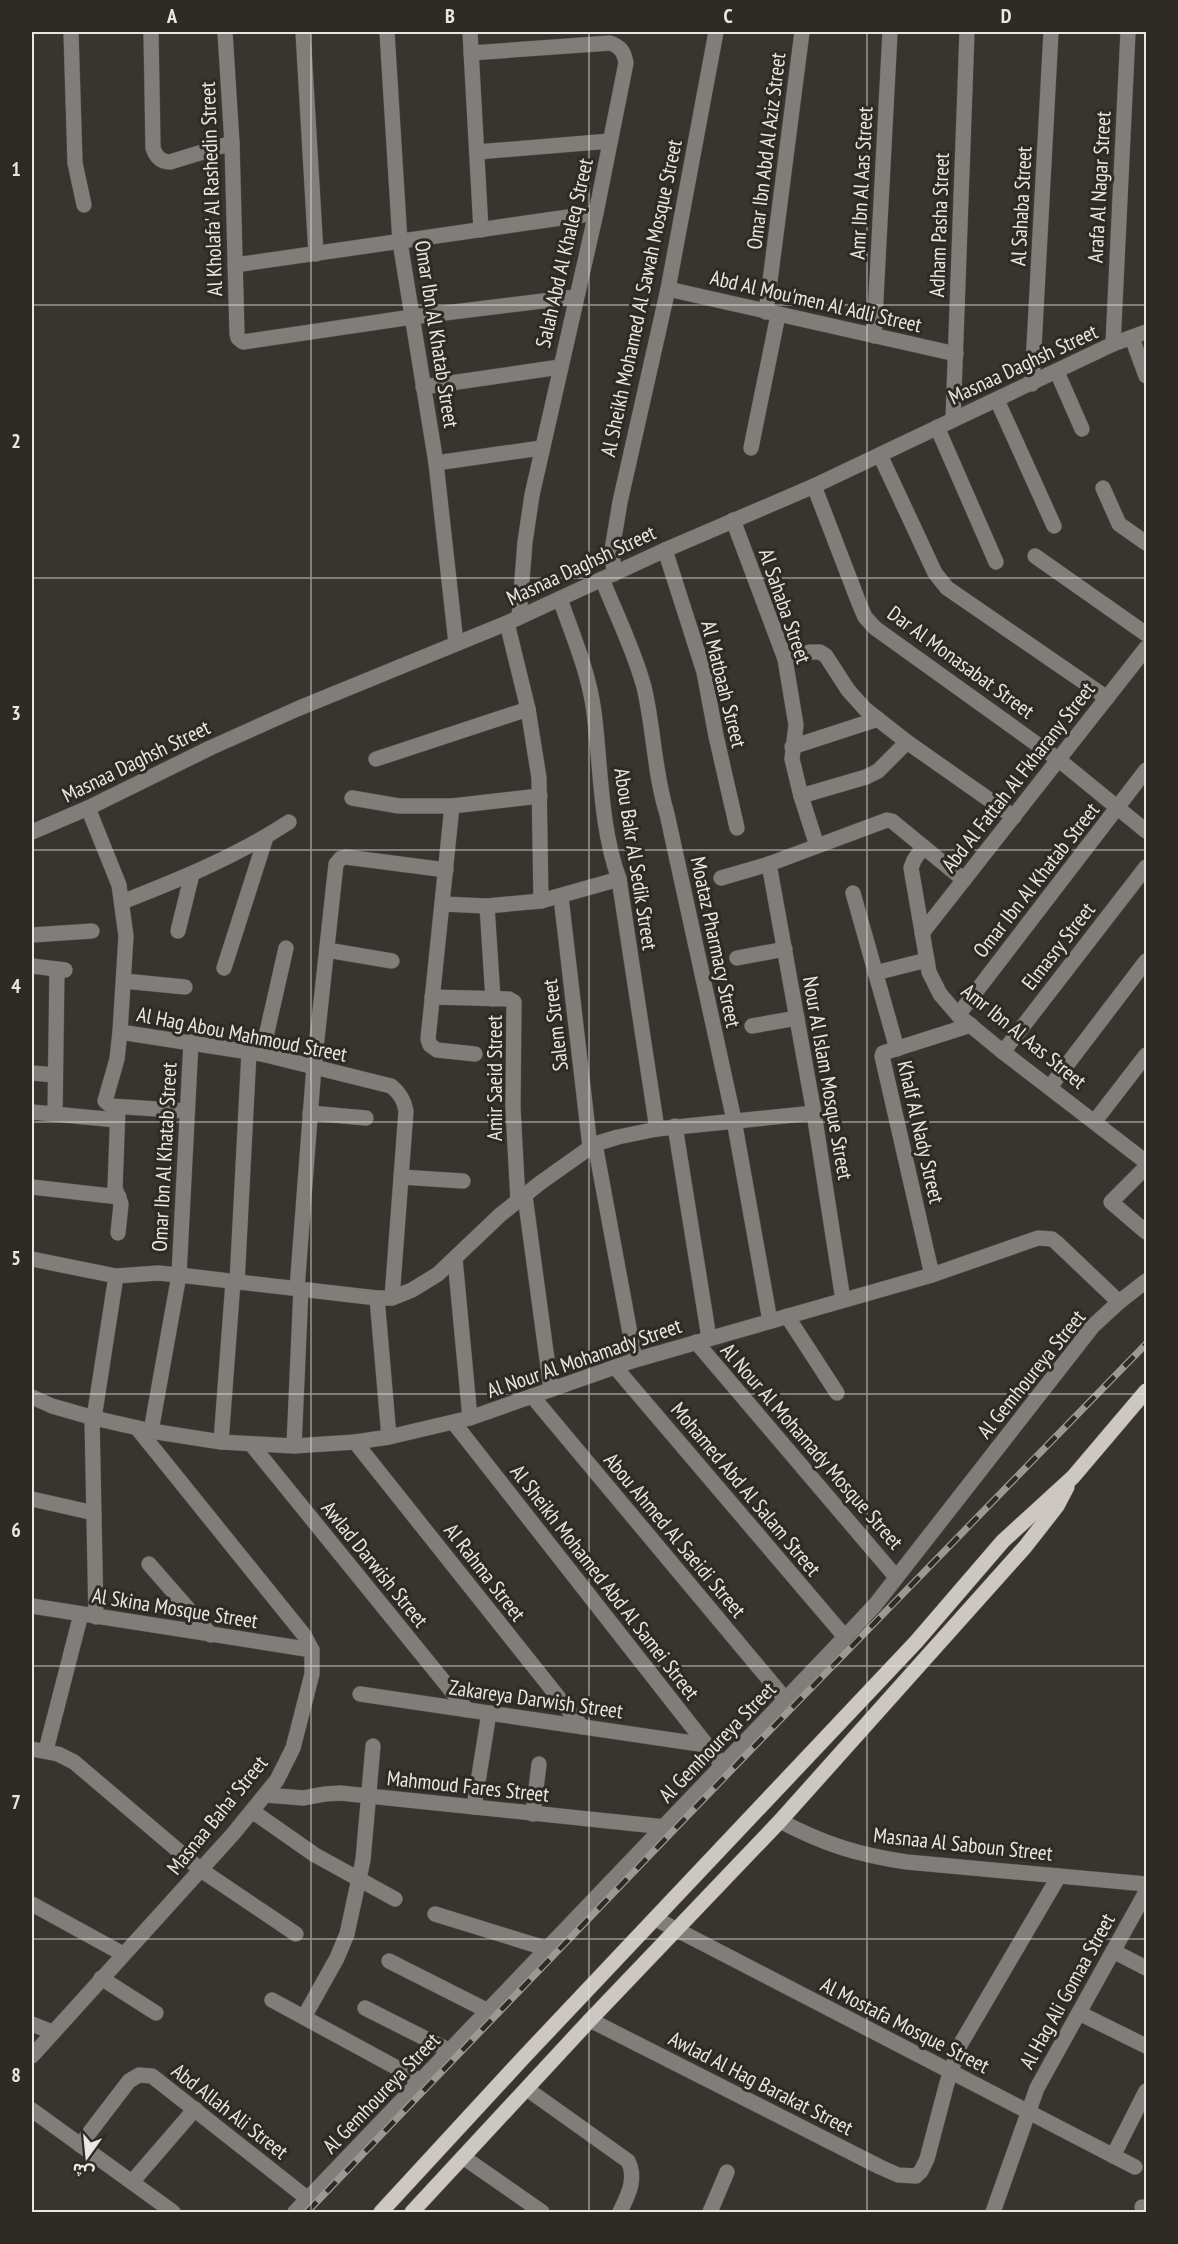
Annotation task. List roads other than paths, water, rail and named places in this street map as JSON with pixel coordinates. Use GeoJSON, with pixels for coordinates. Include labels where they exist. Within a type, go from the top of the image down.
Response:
{"type":"FeatureCollection","features":[{"type":"Feature","properties":{"kind":"main road"},"geometry":{"type":"LineString","coordinates":[[381,2212],[916,1642],[1003,1541],[1072,1477],[1146,1391]]}},
{"type":"Feature","properties":{"kind":"main road"},"geometry":{"type":"LineString","coordinates":[[412,2212],[873,1719],[1030,1540],[1057,1506],[1072,1477]]}},
{"type":"Feature","properties":{"kind":"main road"},"geometry":{"type":"LineString","coordinates":[[858,1704],[873,1719]]}},
{"type":"Feature","properties":{"kind":"street"},"geometry":{"type":"LineString","coordinates":[[71,32],[75,163],[84,205]]}},
{"type":"Feature","properties":{"kind":"street"},"geometry":{"type":"LineString","coordinates":[[151,32],[153,148],[156,155],[165,162],[170,162],[232,143]]}},
{"type":"Feature","properties":{"kind":"street","name":"Al Kholafa' Al Rashedin Street"},"geometry":{"type":"LineString","coordinates":[[225,32],[232,143],[238,338],[243,342],[412,317]]}},
{"type":"Feature","properties":{"kind":"street"},"geometry":{"type":"LineString","coordinates":[[303,32],[316,254]]}},
{"type":"Feature","properties":{"kind":"street","name":"Omar Ibn Al Khatab Street"},"geometry":{"type":"LineString","coordinates":[[387,32],[400,242],[436,463],[456,643]]}},
{"type":"Feature","properties":{"kind":"street"},"geometry":{"type":"LineString","coordinates":[[470,32],[481,230]]}},
{"type":"Feature","properties":{"kind":"street","name":"Al Sheikh Mohamed Al Sawah Mosque Street"},"geometry":{"type":"LineString","coordinates":[[608,577],[618,511],[668,289],[716,32]]}},
{"type":"Feature","properties":{"kind":"street","name":"Omar Ibn Abd Al Aziz Street"},"geometry":{"type":"LineString","coordinates":[[751,448],[772,313],[802,32]]}},
{"type":"Feature","properties":{"kind":"street","name":"Amr Ibn Al Aas Street"},"geometry":{"type":"LineString","coordinates":[[874,336],[890,32]]}},
{"type":"Feature","properties":{"kind":"street","name":"Adham Pasha Street"},"geometry":{"type":"LineString","coordinates":[[953,420],[967,32]]}},
{"type":"Feature","properties":{"kind":"street","name":"Al Sahaba Street"},"geometry":{"type":"LineString","coordinates":[[1032,384],[1051,32]]}},
{"type":"Feature","properties":{"kind":"street","name":"Arafa Al Nagar Street"},"geometry":{"type":"LineString","coordinates":[[1113,344],[1128,32]]}},
{"type":"Feature","properties":{"kind":"street","name":"Salah Abd Al Khaleq Street"},"geometry":{"type":"LineString","coordinates":[[471,53],[610,43],[619,46],[625,54],[626,63],[596,213],[541,448],[513,620],[540,796],[541,901]]}},
{"type":"Feature","properties":{"kind":"street"},"geometry":{"type":"LineString","coordinates":[[477,152],[610,141]]}},
{"type":"Feature","properties":{"kind":"street"},"geometry":{"type":"LineString","coordinates":[[235,265],[596,213]]}},
{"type":"Feature","properties":{"kind":"street","name":"Abd Al Mou'men Al Adli Street"},"geometry":{"type":"LineString","coordinates":[[668,289],[956,354]]}},
{"type":"Feature","properties":{"kind":"street"},"geometry":{"type":"LineString","coordinates":[[412,317],[575,297]]}},
{"type":"Feature","properties":{"kind":"street"},"geometry":{"type":"LineString","coordinates":[[1139,335],[1146,376]]}},
{"type":"Feature","properties":{"kind":"street","name":"Masnaa Daghsh Street"},"geometry":{"type":"LineString","coordinates":[[32,832],[88,808],[210,748],[513,620],[665,550],[814,486],[1113,344],[1139,335]]}},
{"type":"Feature","properties":{"kind":"street"},"geometry":{"type":"LineString","coordinates":[[423,387],[560,367]]}},
{"type":"Feature","properties":{"kind":"street"},"geometry":{"type":"LineString","coordinates":[[1057,372],[1082,429]]}},
{"type":"Feature","properties":{"kind":"street"},"geometry":{"type":"LineString","coordinates":[[997,400],[1054,526]]}},
{"type":"Feature","properties":{"kind":"street"},"geometry":{"type":"LineString","coordinates":[[937,427],[996,562]]}},
{"type":"Feature","properties":{"kind":"street"},"geometry":{"type":"LineString","coordinates":[[436,463],[541,448]]}},
{"type":"Feature","properties":{"kind":"street"},"geometry":{"type":"LineString","coordinates":[[880,455],[935,573],[947,588],[1107,698]]}},
{"type":"Feature","properties":{"kind":"street","name":"Dar Al Monasabat Street"},"geometry":{"type":"LineString","coordinates":[[814,486],[859,603],[875,628],[1059,760],[1146,831]]}},
{"type":"Feature","properties":{"kind":"street"},"geometry":{"type":"LineString","coordinates":[[1103,488],[1119,524],[1146,543]]}},
{"type":"Feature","properties":{"kind":"street","name":"Al Sahaba Street"},"geometry":{"type":"LineString","coordinates":[[733,520],[785,659],[796,725],[792,759],[817,846]]}},
{"type":"Feature","properties":{"kind":"street","name":"Al Matbaah Street"},"geometry":{"type":"LineString","coordinates":[[665,550],[704,672],[737,828]]}},
{"type":"Feature","properties":{"kind":"street"},"geometry":{"type":"LineString","coordinates":[[1035,556],[1146,633]]}},
{"type":"Feature","properties":{"kind":"street","name":"Moataz Pharmacy Street"},"geometry":{"type":"LineString","coordinates":[[608,577],[644,688],[652,726],[660,790],[734,1120],[770,1321]]}},
{"type":"Feature","properties":{"kind":"street","name":"Abou Bakr Al Sedik Street"},"geometry":{"type":"LineString","coordinates":[[560,599],[591,692],[605,823],[611,858],[619,879],[657,1129]]}},
{"type":"Feature","properties":{"kind":"street","name":"Abd Al Fattah Al Fkharany Street"},"geometry":{"type":"LineString","coordinates":[[922,933],[1146,648]]}},
{"type":"Feature","properties":{"kind":"street"},"geometry":{"type":"LineString","coordinates":[[785,659],[810,652],[820,652],[826,656],[857,701],[878,719],[1014,817]]}},
{"type":"Feature","properties":{"kind":"street"},"geometry":{"type":"LineString","coordinates":[[376,759],[528,710]]}},
{"type":"Feature","properties":{"kind":"street"},"geometry":{"type":"LineString","coordinates":[[792,747],[878,719]]}},
{"type":"Feature","properties":{"kind":"street"},"geometry":{"type":"LineString","coordinates":[[801,796],[866,777],[878,771],[907,742]]}},
{"type":"Feature","properties":{"kind":"street","name":"Omar Ibn Al Khatab Street"},"geometry":{"type":"LineString","coordinates":[[958,1015],[1146,770]]}},
{"type":"Feature","properties":{"kind":"street"},"geometry":{"type":"LineString","coordinates":[[352,798],[399,806],[452,806],[540,796]]}},
{"type":"Feature","properties":{"kind":"street"},"geometry":{"type":"LineString","coordinates":[[452,806],[428,1039],[430,1045],[437,1050],[475,1054]]}},
{"type":"Feature","properties":{"kind":"street"},"geometry":{"type":"LineString","coordinates":[[88,808],[118,885],[126,936],[117,1059],[105,1097],[107,1104],[117,1113],[115,1188],[121,1204],[118,1233]]}},
{"type":"Feature","properties":{"kind":"street"},"geometry":{"type":"LineString","coordinates":[[721,878],[769,864],[887,820],[892,821],[964,880]]}},
{"type":"Feature","properties":{"kind":"street"},"geometry":{"type":"LineString","coordinates":[[122,902],[192,874],[266,837],[289,822]]}},
{"type":"Feature","properties":{"kind":"street"},"geometry":{"type":"LineString","coordinates":[[224,968],[266,837]]}},
{"type":"Feature","properties":{"kind":"street","name":"Amr Ibn Al Aas Street"},"geometry":{"type":"LineString","coordinates":[[923,847],[911,868],[929,972],[940,994],[958,1015],[1003,1052],[1146,1162]]}},
{"type":"Feature","properties":{"kind":"street"},"geometry":{"type":"LineString","coordinates":[[294,1446],[299,1289],[310,1113],[336,864],[341,858],[346,857],[446,870]]}},
{"type":"Feature","properties":{"kind":"street","name":"Nour Al Islam Mosque Street"},"geometry":{"type":"LineString","coordinates":[[769,864],[814,1113],[843,1300]]}},
{"type":"Feature","properties":{"kind":"street","name":"Elmasry Street"},"geometry":{"type":"LineString","coordinates":[[1003,1052],[1146,867]]}},
{"type":"Feature","properties":{"kind":"street"},"geometry":{"type":"LineString","coordinates":[[178,931],[192,874]]}},
{"type":"Feature","properties":{"kind":"street"},"geometry":{"type":"LineString","coordinates":[[442,904],[487,906],[541,901],[619,879]]}},
{"type":"Feature","properties":{"kind":"street"},"geometry":{"type":"LineString","coordinates":[[853,893],[897,1049]]}},
{"type":"Feature","properties":{"kind":"street","name":"Salem Street"},"geometry":{"type":"LineString","coordinates":[[561,897],[593,1145],[635,1360]]}},
{"type":"Feature","properties":{"kind":"street"},"geometry":{"type":"LineString","coordinates":[[487,906],[493,999]]}},
{"type":"Feature","properties":{"kind":"street"},"geometry":{"type":"LineString","coordinates":[[32,935],[92,931]]}},
{"type":"Feature","properties":{"kind":"street"},"geometry":{"type":"LineString","coordinates":[[221,1442],[256,1053],[286,948]]}},
{"type":"Feature","properties":{"kind":"street"},"geometry":{"type":"LineString","coordinates":[[737,958],[785,949]]}},
{"type":"Feature","properties":{"kind":"street"},"geometry":{"type":"LineString","coordinates":[[327,950],[392,962]]}},
{"type":"Feature","properties":{"kind":"street"},"geometry":{"type":"LineString","coordinates":[[876,974],[927,960]]}},
{"type":"Feature","properties":{"kind":"street"},"geometry":{"type":"LineString","coordinates":[[1050,1087],[1146,961]]}},
{"type":"Feature","properties":{"kind":"street"},"geometry":{"type":"LineString","coordinates":[[32,966],[61,969],[55,1114]]}},
{"type":"Feature","properties":{"kind":"street"},"geometry":{"type":"LineString","coordinates":[[124,981],[185,987]]}},
{"type":"Feature","properties":{"kind":"street","name":"Amir Saeid Street"},"geometry":{"type":"LineString","coordinates":[[432,997],[512,1000],[514,1006],[513,1108],[521,1199]]}},
{"type":"Feature","properties":{"kind":"street"},"geometry":{"type":"LineString","coordinates":[[752,1026],[797,1018]]}},
{"type":"Feature","properties":{"kind":"street","name":"Khalf Al Nady Street"},"geometry":{"type":"LineString","coordinates":[[932,1275],[881,1058],[884,1053],[971,1025]]}},
{"type":"Feature","properties":{"kind":"street","name":"Al Hag Abou Mahmoud Street"},"geometry":{"type":"LineString","coordinates":[[120,1032],[256,1053],[314,1065],[391,1086],[399,1092],[406,1111],[401,1178]]}},
{"type":"Feature","properties":{"kind":"street","name":"Omar Ibn Al Khatab Street"},"geometry":{"type":"LineString","coordinates":[[144,1429],[179,1275],[191,1042]]}},
{"type":"Feature","properties":{"kind":"street"},"geometry":{"type":"LineString","coordinates":[[1095,1121],[1146,1055]]}},
{"type":"Feature","properties":{"kind":"street"},"geometry":{"type":"LineString","coordinates":[[32,1073],[55,1075]]}},
{"type":"Feature","properties":{"kind":"street"},"geometry":{"type":"LineString","coordinates":[[32,1112],[55,1114],[188,1111]]}},
{"type":"Feature","properties":{"kind":"street"},"geometry":{"type":"LineString","coordinates":[[310,1113],[366,1118]]}},
{"type":"Feature","properties":{"kind":"street"},"geometry":{"type":"LineString","coordinates":[[32,1259],[116,1276],[179,1275],[384,1298],[424,1284],[455,1259],[481,1231],[593,1145],[618,1137],[675,1126],[814,1113]]}},
{"type":"Feature","properties":{"kind":"street"},"geometry":{"type":"LineString","coordinates":[[675,1126],[702,1340]]}},
{"type":"Feature","properties":{"kind":"street"},"geometry":{"type":"LineString","coordinates":[[1146,1167],[1111,1202],[1146,1232]]}},
{"type":"Feature","properties":{"kind":"street"},"geometry":{"type":"LineString","coordinates":[[389,1437],[384,1298],[401,1178],[463,1181]]}},
{"type":"Feature","properties":{"kind":"street"},"geometry":{"type":"LineString","coordinates":[[32,1187],[119,1197]]}},
{"type":"Feature","properties":{"kind":"street"},"geometry":{"type":"LineString","coordinates":[[521,1199],[551,1389]]}},
{"type":"Feature","properties":{"kind":"street","name":"Al Nour Al Mohamady Street"},"geometry":{"type":"LineString","coordinates":[[32,1397],[52,1406],[93,1418],[221,1442],[294,1446],[355,1442],[454,1423],[635,1360],[932,1275],[1038,1238],[1057,1243],[1119,1302]]}},
{"type":"Feature","properties":{"kind":"street"},"geometry":{"type":"LineString","coordinates":[[455,1259],[470,1418]]}},
{"type":"Feature","properties":{"kind":"street"},"geometry":{"type":"LineString","coordinates":[[116,1276],[93,1418],[94,1513],[88,1615],[39,1750],[67,1757],[74,1762],[201,1870],[296,1934]]}},
{"type":"Feature","properties":{"kind":"street","name":"Al Gemhoureya Street"},"geometry":{"type":"LineString","coordinates":[[295,2212],[845,1637],[874,1605],[1093,1326],[1146,1281]]}},
{"type":"Feature","properties":{"kind":"street"},"geometry":{"type":"LineString","coordinates":[[787,1316],[837,1393]]}},
{"type":"Feature","properties":{"kind":"street","name":"Al Nour Al Mohamady Mosque Street"},"geometry":{"type":"LineString","coordinates":[[702,1340],[896,1577]]}},
{"type":"Feature","properties":{"kind":"street","name":"Mohamed Abd Al Salam Street"},"geometry":{"type":"LineString","coordinates":[[615,1367],[845,1637]]}},
{"type":"Feature","properties":{"kind":"street","name":"Abou Ahmed Al Saeidi Street"},"geometry":{"type":"LineString","coordinates":[[531,1396],[786,1700]]}},
{"type":"Feature","properties":{"kind":"street","name":"Al Sheikh Mohamed Abd Al Samei Street"},"geometry":{"type":"LineString","coordinates":[[454,1423],[723,1766]]}},
{"type":"Feature","properties":{"kind":"street"},"geometry":{"type":"LineString","coordinates":[[144,1429],[304,1635],[312,1650]]}},
{"type":"Feature","properties":{"kind":"street","name":"Al Rahma Street"},"geometry":{"type":"LineString","coordinates":[[355,1442],[582,1727]]}},
{"type":"Feature","properties":{"kind":"street","name":"Awlad Darwish Street"},"geometry":{"type":"LineString","coordinates":[[251,1444],[467,1710]]}},
{"type":"Feature","properties":{"kind":"street"},"geometry":{"type":"LineString","coordinates":[[32,1499],[94,1513]]}},
{"type":"Feature","properties":{"kind":"street"},"geometry":{"type":"LineString","coordinates":[[149,1563],[211,1635]]}},
{"type":"Feature","properties":{"kind":"street","name":"Al Skina Mosque Street"},"geometry":{"type":"LineString","coordinates":[[32,1606],[312,1650]]}},
{"type":"Feature","properties":{"kind":"street","name":"Masnaa Baha' Street"},"geometry":{"type":"LineString","coordinates":[[32,2056],[266,1795],[286,1764],[296,1739],[312,1674],[312,1650]]}},
{"type":"Feature","properties":{"kind":"street","name":"Zakareya Darwish Street"},"geometry":{"type":"LineString","coordinates":[[360,1694],[706,1745]]}},
{"type":"Feature","properties":{"kind":"street"},"geometry":{"type":"LineString","coordinates":[[474,1807],[489,1713]]}},
{"type":"Feature","properties":{"kind":"street"},"geometry":{"type":"LineString","coordinates":[[303,2017],[344,1944],[363,1860],[373,1746]]}},
{"type":"Feature","properties":{"kind":"street"},"geometry":{"type":"LineString","coordinates":[[533,1814],[539,1764]]}},
{"type":"Feature","properties":{"kind":"street","name":"Mahmoud Fares Street"},"geometry":{"type":"LineString","coordinates":[[266,1795],[303,1798],[333,1793],[665,1827]]}},
{"type":"Feature","properties":{"kind":"street"},"geometry":{"type":"LineString","coordinates":[[252,1811],[315,1855],[395,1899]]}},
{"type":"Feature","properties":{"kind":"street","name":"Masnaa Al Saboun Street"},"geometry":{"type":"LineString","coordinates":[[780,1821],[841,1849],[874,1857],[1146,1884]]}},
{"type":"Feature","properties":{"kind":"street"},"geometry":{"type":"LineString","coordinates":[[950,2072],[960,2045],[1059,1876]]}},
{"type":"Feature","properties":{"kind":"street","name":"Al Hag Ali Gomaa Street"},"geometry":{"type":"LineString","coordinates":[[993,2212],[1028,2112],[1044,2075],[1146,1892]]}},
{"type":"Feature","properties":{"kind":"street"},"geometry":{"type":"LineString","coordinates":[[32,1904],[123,1954]]}},
{"type":"Feature","properties":{"kind":"street"},"geometry":{"type":"LineString","coordinates":[[435,1914],[548,1949]]}},
{"type":"Feature","properties":{"kind":"street","name":"Al Mostafa Mosque Street"},"geometry":{"type":"LineString","coordinates":[[656,1919],[1135,2167]]}},
{"type":"Feature","properties":{"kind":"street"},"geometry":{"type":"LineString","coordinates":[[1113,1951],[1146,1968]]}},
{"type":"Feature","properties":{"kind":"street"},"geometry":{"type":"LineString","coordinates":[[388,1961],[488,2011]]}},
{"type":"Feature","properties":{"kind":"street"},"geometry":{"type":"LineString","coordinates":[[101,1978],[156,2013]]}},
{"type":"Feature","properties":{"kind":"street"},"geometry":{"type":"LineString","coordinates":[[272,2000],[421,2081]]}},
{"type":"Feature","properties":{"kind":"street"},"geometry":{"type":"LineString","coordinates":[[365,2008],[450,2051]]}},
{"type":"Feature","properties":{"kind":"street"},"geometry":{"type":"LineString","coordinates":[[1079,2013],[1146,2046]]}},
{"type":"Feature","properties":{"kind":"street","name":"Awlad Al Hag Barakat Street"},"geometry":{"type":"LineString","coordinates":[[590,2020],[898,2175],[916,2176],[921,2171],[927,2159],[950,2072]]}},
{"type":"Feature","properties":{"kind":"street"},"geometry":{"type":"LineString","coordinates":[[32,2024],[52,2032]]}},
{"type":"Feature","properties":{"kind":"street","name":"Abd Allah Ali Street"},"geometry":{"type":"LineString","coordinates":[[80,2145],[129,2081],[146,2075],[157,2079],[308,2199]]}},
{"type":"Feature","properties":{"kind":"street"},"geometry":{"type":"LineString","coordinates":[[527,2088],[628,2161],[632,2169],[632,2180],[630,2192],[620,2212]]}},
{"type":"Feature","properties":{"kind":"street"},"geometry":{"type":"LineString","coordinates":[[1113,2156],[1146,2091]]}},
{"type":"Feature","properties":{"kind":"street"},"geometry":{"type":"LineString","coordinates":[[132,2182],[195,2109]]}},
{"type":"Feature","properties":{"kind":"street"},"geometry":{"type":"LineString","coordinates":[[32,2110],[173,2212]]}},
{"type":"Feature","properties":{"kind":"street"},"geometry":{"type":"LineString","coordinates":[[463,2157],[542,2212]]}},
{"type":"Feature","properties":{"kind":"street"},"geometry":{"type":"LineString","coordinates":[[710,2212],[727,2172]]}},
{"type":"Feature","properties":{"kind":"railway"},"geometry":{"type":"LineString","coordinates":[[307,2212],[744,1757],[1146,1344]]}}]}
